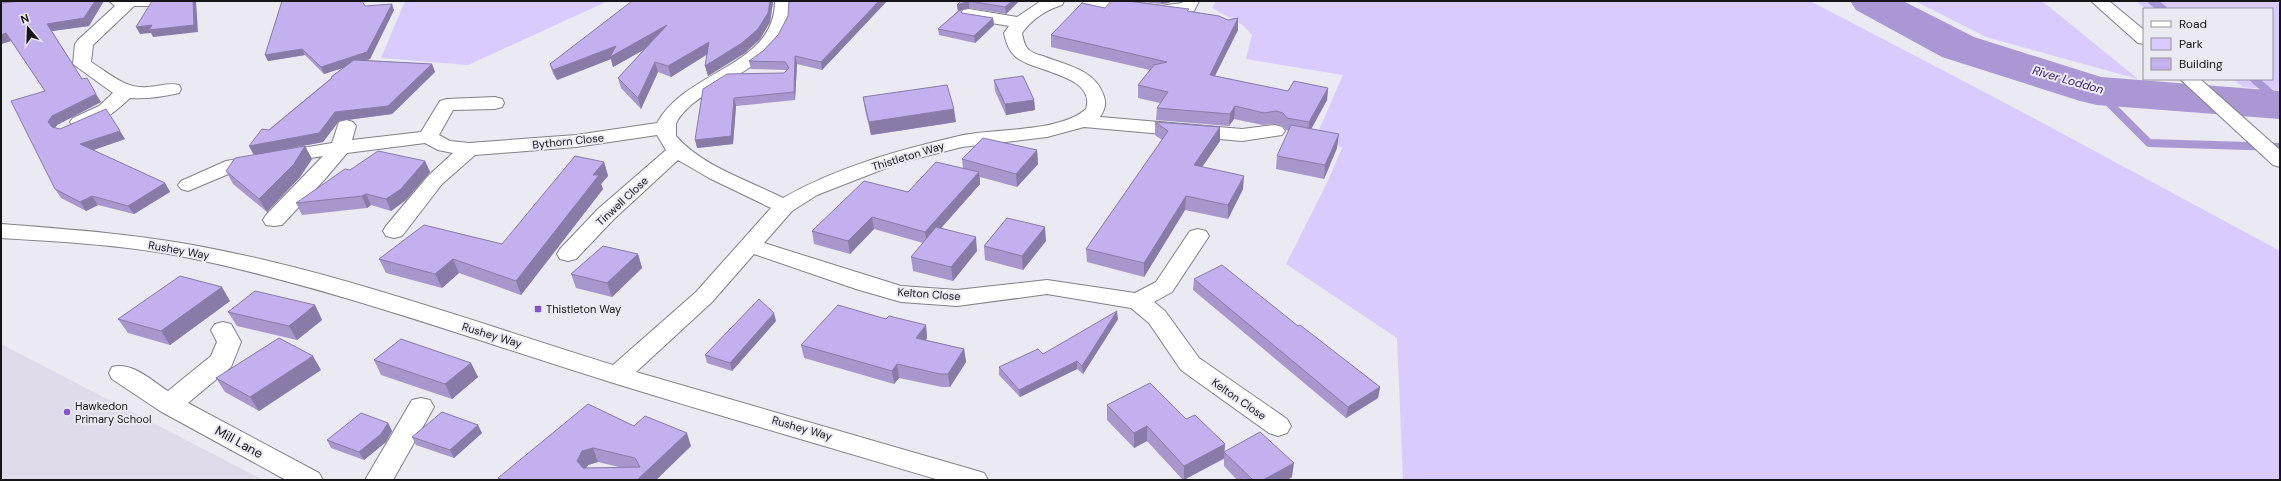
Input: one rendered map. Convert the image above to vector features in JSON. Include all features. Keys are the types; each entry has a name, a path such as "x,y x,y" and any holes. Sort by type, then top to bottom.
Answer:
{"street":[{"path":"172,90 147,93 125,92 82,64 84,44 123,1 180,1"},
{"path":"783,1 784,11 772,39 759,54 688,97 669,117 666,128 667,138 677,150 718,174 784,206"},
{"path":"1056,1 1042,6 1020,23 1013,33 1016,44 1021,52 1035,61 1072,73 1088,86 1095,95 1097,106 1094,112 1082,121"},
{"path":"1090,1 1161,11 1194,7"},
{"path":"2100,1 2143,38"},
{"path":"969,14 1020,23"},
{"path":"723,75 759,75"},
{"path":"2190,80 2274,156"},
{"path":"65,130 106,110 125,92"},
{"path":"188,185 227,158 340,149 428,137 447,105 495,102"},
{"name":"Thistleton Way","path":"617,375 704,297 784,206 810,191 892,159 928,148 961,142 1047,131 1082,121 1242,135 1275,132"},
{"path":"274,220 318,176 340,149 346,126"},
{"name":"Bythorn Close","path":"428,137 445,146 469,149 576,141 666,128"},
{"path":"394,231 435,180 469,149"},
{"name":"Tinwell Close","path":"568,254 606,214 677,150"},
{"name":"Rushey Way","path":"1,231 120,240 188,251 264,268 358,294 617,375 974,480"},
{"path":"1138,301 1164,287 1198,236"},
{"name":"Kelton Close","path":"749,245 851,280 901,294 957,298 1046,287 1138,301 1157,317 1190,364 1278,426"},
{"path":"169,404 222,361 229,342 223,330"},
{"name":"Mill Lane","path":"121,373 169,404 309,480"},
{"path":"379,480 421,407"}],"shaded area":[{"name":"Hawkedon Primary School","path":"1,344 263,480 1,480"}],"green space":[{"path":"405,1 608,1 468,65 381,58"},
{"path":"1216,1 1810,1 2011,106 2280,251 2280,480 1403,480 1397,338 1286,264 1327,183 1342,148 1318,132 1343,75 1246,59 1252,35 1243,25 1212,8"},
{"path":"1915,1 2042,1 2138,79 1986,37"},
{"path":"2136,1 2280,1 2280,90 2243,87 2234,80 2273,80 2273,8 2145,8"}],"building":[{"path":"22,1 95,1 84,18 47,24 82,79 87,78 96,94 52,116 48,122 52,127 60,129 106,109 120,131 80,144 165,183 128,206 92,196 80,202 55,189 11,101 45,91 6,33 1,35 1,3"},
{"path":"152,1 193,1 194,25 149,30 152,25 136,27"},
{"path":"282,1 362,1 365,6 392,4 367,52 321,67 302,49 265,55"},
{"path":"632,1 770,1 768,13 758,29 742,43 705,66 709,42 668,66 655,62 638,98 618,78 667,25 610,57 616,46 553,70 550,64"},
{"path":"789,1 879,1 821,62 795,56 794,92 734,98 731,136 695,140 703,89 727,74 784,73 789,68 785,62 749,61 763,51 778,35 788,16"},
{"path":"961,1 969,1 957,5"},
{"path":"969,1 1012,1 1005,7"},
{"path":"1111,1 1127,1 1189,9 1187,11 1219,16 1228,20 1238,18 1210,75 1288,91 1294,81 1328,88 1309,122 1287,118 1283,113 1276,111 1264,113 1235,106 1230,114 1157,108 1168,92 1138,85 1154,65 1167,62 1051,35 1082,3 1105,8"},
{"path":"960,10 962,13 993,18 974,36 938,29"},
{"path":"354,60 432,64 388,106 335,112 319,133 249,146 262,129 269,130 332,78 331,77"},
{"path":"1023,76 1034,100 1005,104 994,80"},
{"path":"947,85 954,109 869,122 863,97"},
{"path":"1155,122 1220,127 1194,165 1244,176 1228,205 1186,196 1144,263 1086,249 1168,131"},
{"path":"1291,125 1339,134 1325,165 1277,156"},
{"path":"983,138 1037,150 1016,174 962,159"},
{"path":"305,146 294,164 259,199 226,171 235,158"},
{"path":"378,151 425,161 401,189 386,199 366,194 362,196 296,203 345,169 350,170"},
{"path":"575,156 604,162 593,175 599,175 516,281 453,259 435,274 379,259 424,225 502,244"},
{"path":"936,162 979,172 925,232 872,217 848,241 812,231 864,181 908,192"},
{"path":"1007,218 1045,227 1022,256 984,246"},
{"path":"936,227 976,237 951,267 911,257"},
{"path":"603,246 638,254 607,283 571,274"},
{"path":"1222,265 1298,326 1300,325 1380,387 1348,407 1194,279"},
{"path":"180,276 222,287 161,331 118,319"},
{"path":"255,291 315,305 289,326 228,312"},
{"path":"759,299 774,313 730,363 705,355"},
{"path":"838,305 886,319 889,316 926,325 916,338 964,349 948,374 940,374 897,364 892,371 801,345"},
{"path":"1117,311 1082,366 1077,361 1019,390 999,367 1038,349 1043,354"},
{"path":"279,338 313,356 250,397 216,378"},
{"path":"401,339 471,363 445,384 374,360"},
{"path":"1150,383 1186,419 1195,415 1225,444 1184,466 1147,426 1134,433 1107,405"},
{"path":"588,404 634,426 645,416 687,433 637,480 503,480 498,478","holes":["593,448 635,458 640,467 583,468 577,461 582,451"]},
{"path":"442,412 478,425 450,450 412,437"},
{"path":"361,413 388,423 381,434 359,452 327,440"},
{"path":"1260,432 1294,463 1263,480 1253,480 1224,452"}],"waterway":[{"name":"River Loddon","path":"1871,1 1958,47 2097,91 2280,105"},
{"path":"2152,1 2162,8"},
{"path":"2255,80 2280,102"},
{"path":"2097,91 2149,143 2280,147"}],"place":[{"name":"Thistleton Way","path":"538,309"},
{"name":"Hawkedon Primary School","path":"67,412"}]}
